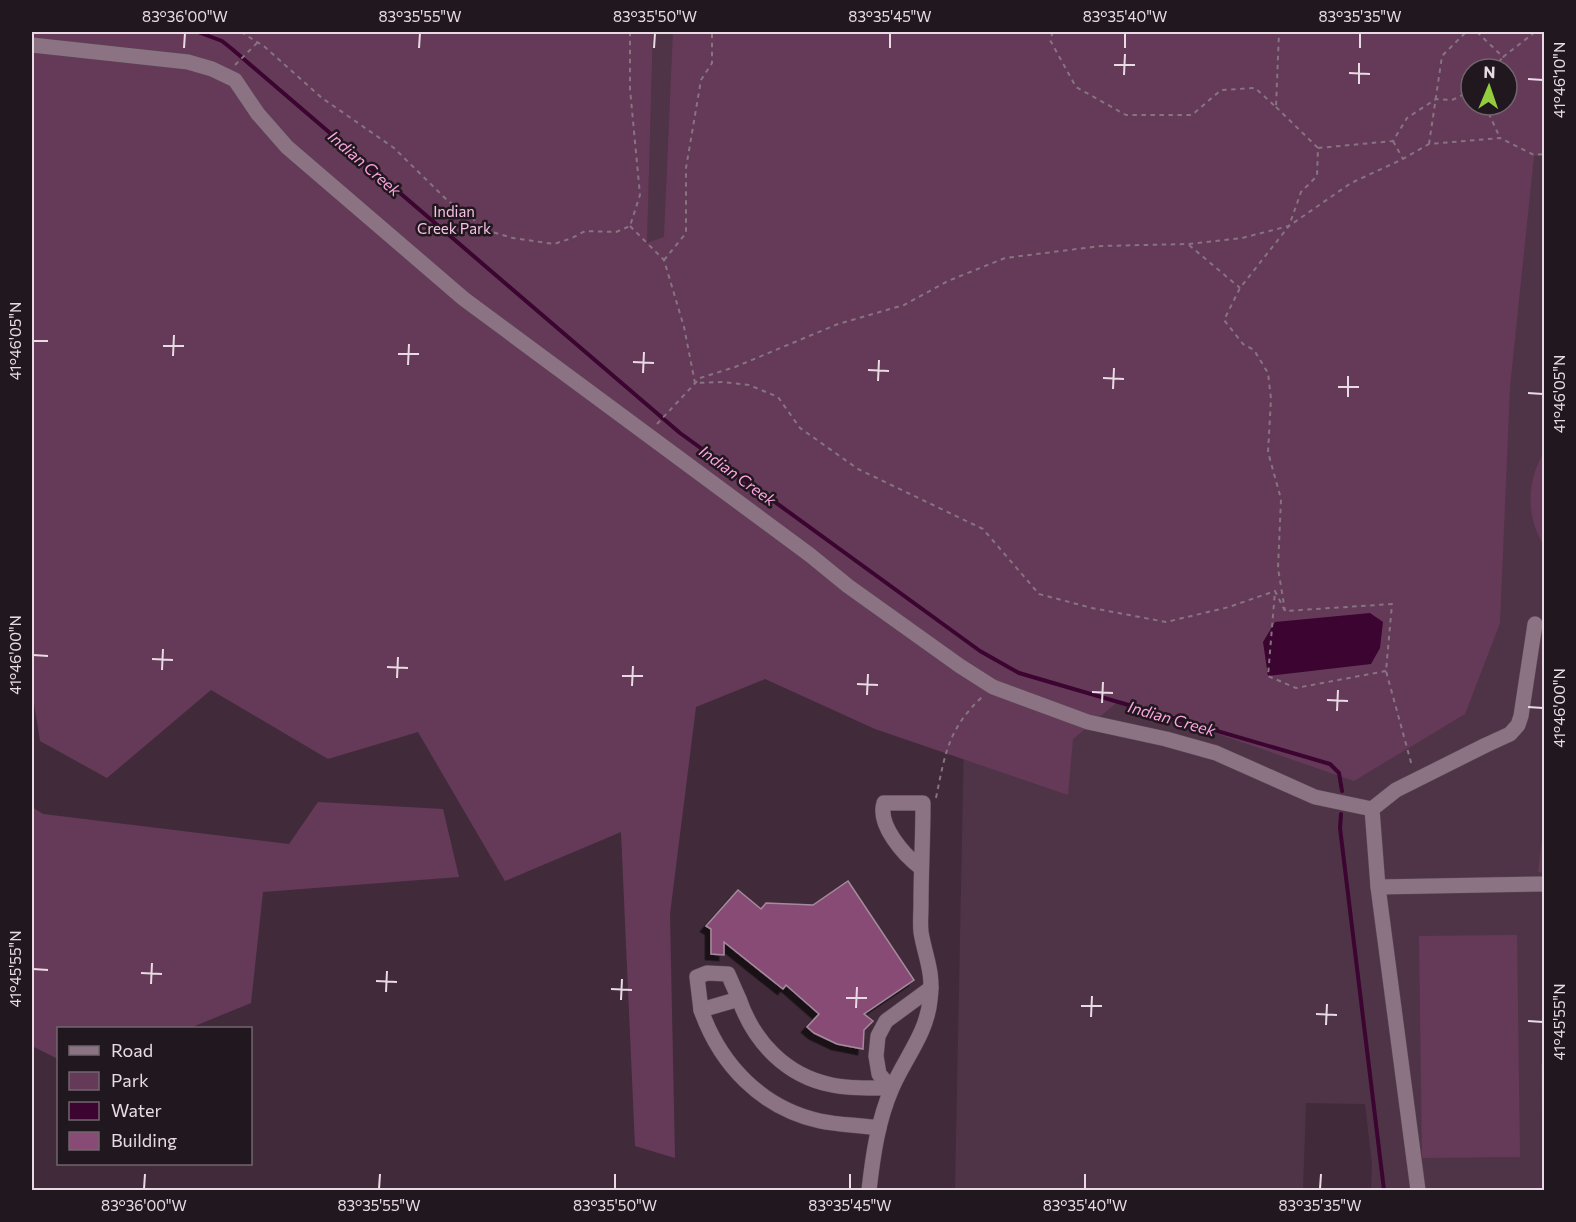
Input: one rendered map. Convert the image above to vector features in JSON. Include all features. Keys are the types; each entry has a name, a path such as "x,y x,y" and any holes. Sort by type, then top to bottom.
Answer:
{"lane":[{"path":"32,45 188,62 212,69 234,80 258,114 287,147 464,299 810,555 848,586 993,687 1088,722 1166,739 1216,753 1315,796 1372,809"},
{"path":"1372,809 1396,790 1510,734 1518,725 1535,624"},
{"path":"869,1191 874,1144 891,1088 926,1022 931,988 928,958 921,932 923,803 884,802 882,816 884,824 909,859 921,868"},
{"path":"1372,809 1378,887 1418,1191"},
{"path":"1378,887 1545,884"},
{"path":"879,1128 819,1120 789,1110 755,1090 737,1074 721,1053 708,1029 701,1010 697,977 707,973 728,974 746,1019 758,1039 772,1055 790,1068 811,1079 831,1085 891,1088"},
{"path":"891,1088 879,1074 876,1056 878,1036 886,1021 931,988"},
{"path":"701,1010 739,999"}],"path":[{"path":"241,32 258,42 322,98 394,148 447,200 489,231 513,238 554,244 585,231 616,232 630,226 640,195 630,89 630,32"},
{"path":"664,260 686,233 686,168 701,80 712,63 712,32"},
{"path":"1053,32 1050,40 1076,87 1126,115 1192,115 1221,90 1255,88 1318,148 1317,176 1301,192 1289,225 1240,288 1224,320 1243,344 1254,350 1268,373 1271,399 1268,452 1281,499 1278,568 1285,611"},
{"path":"1276,107 1279,32"},
{"path":"1429,144 1442,57 1466,32"},
{"path":"1477,32 1503,57 1534,32 1541,32"},
{"path":"236,64 258,42"},
{"path":"1393,141 1407,118 1436,99 1452,100 1459,97"},
{"path":"1490,117 1500,138"},
{"path":"662,418 700,378 735,367 838,324 904,305 948,280 1005,258 1101,246 1188,244 1242,238 1289,225 1351,183 1429,144 1500,138 1534,155 1545,154"},
{"path":"1318,148 1393,141"},
{"path":"1393,141 1403,159"},
{"path":"630,226 664,260 684,327 696,383"},
{"path":"1188,244 1240,288"},
{"path":"696,383 722,382 749,385 778,397 800,428 858,469 983,529 1039,594 1092,608 1166,621 1229,606 1275,591"},
{"path":"1275,591 1285,611"},
{"path":"1275,591 1268,675 1296,688 1386,671"},
{"path":"1285,611 1392,604 1386,671 1416,780"},
{"path":"923,812 935,800 948,743 965,713 993,687"}],"shaded area":[{"path":"653,32 1544,32 1544,1190 1371,1190 1372,1164 1365,1104 1306,1103 1303,1190 955,1190 964,739 637,571"}],"green space":[{"name":"Indian Creek Park","path":"32,32 653,32 647,243 664,237 673,32 1544,32 1544,154 1534,156 1510,387 1500,623 1465,714 1354,781 1120,700 1073,739 1068,795 875,729 765,679 696,707 670,914 675,1158 635,1146 621,832 505,881 418,732 328,759 211,690 107,778 40,741 32,691"},
{"path":"1544,452 1544,546 1534,523 1530,499 1534,476"},
{"path":"318,802 443,809 459,877 263,892 251,1003 192,1027 57,1027 57,1058 32,1046 32,807 43,814 289,844"},
{"path":"1544,823 1544,873 1538,872"},
{"path":"1517,935 1520,1157 1422,1158 1419,936"},
{"path":"1542,982 1544,982 1544,1030 1542,1030"},
{"path":"1541,1064 1544,1064 1544,1186 1543,1184"}],"water":[{"path":"1370,613 1383,622 1380,648 1371,664 1268,676 1263,642 1275,622"}],"building":[{"path":"848,881 914,980 864,1014 873,1021 864,1030 863,1049 837,1044 814,1033 807,1027 819,1014 786,985 783,989 724,942 724,955 711,954 711,929 706,926 738,890 761,909 766,903 813,905"}],"waterway":[{"name":"Indian Creek","path":"198,32 222,41 232,49 680,433 980,651 1019,673 1330,764 1339,773 1342,791"},
{"name":"Indian Creek","path":"1341,814 1340,828 1384,1190"}]}
